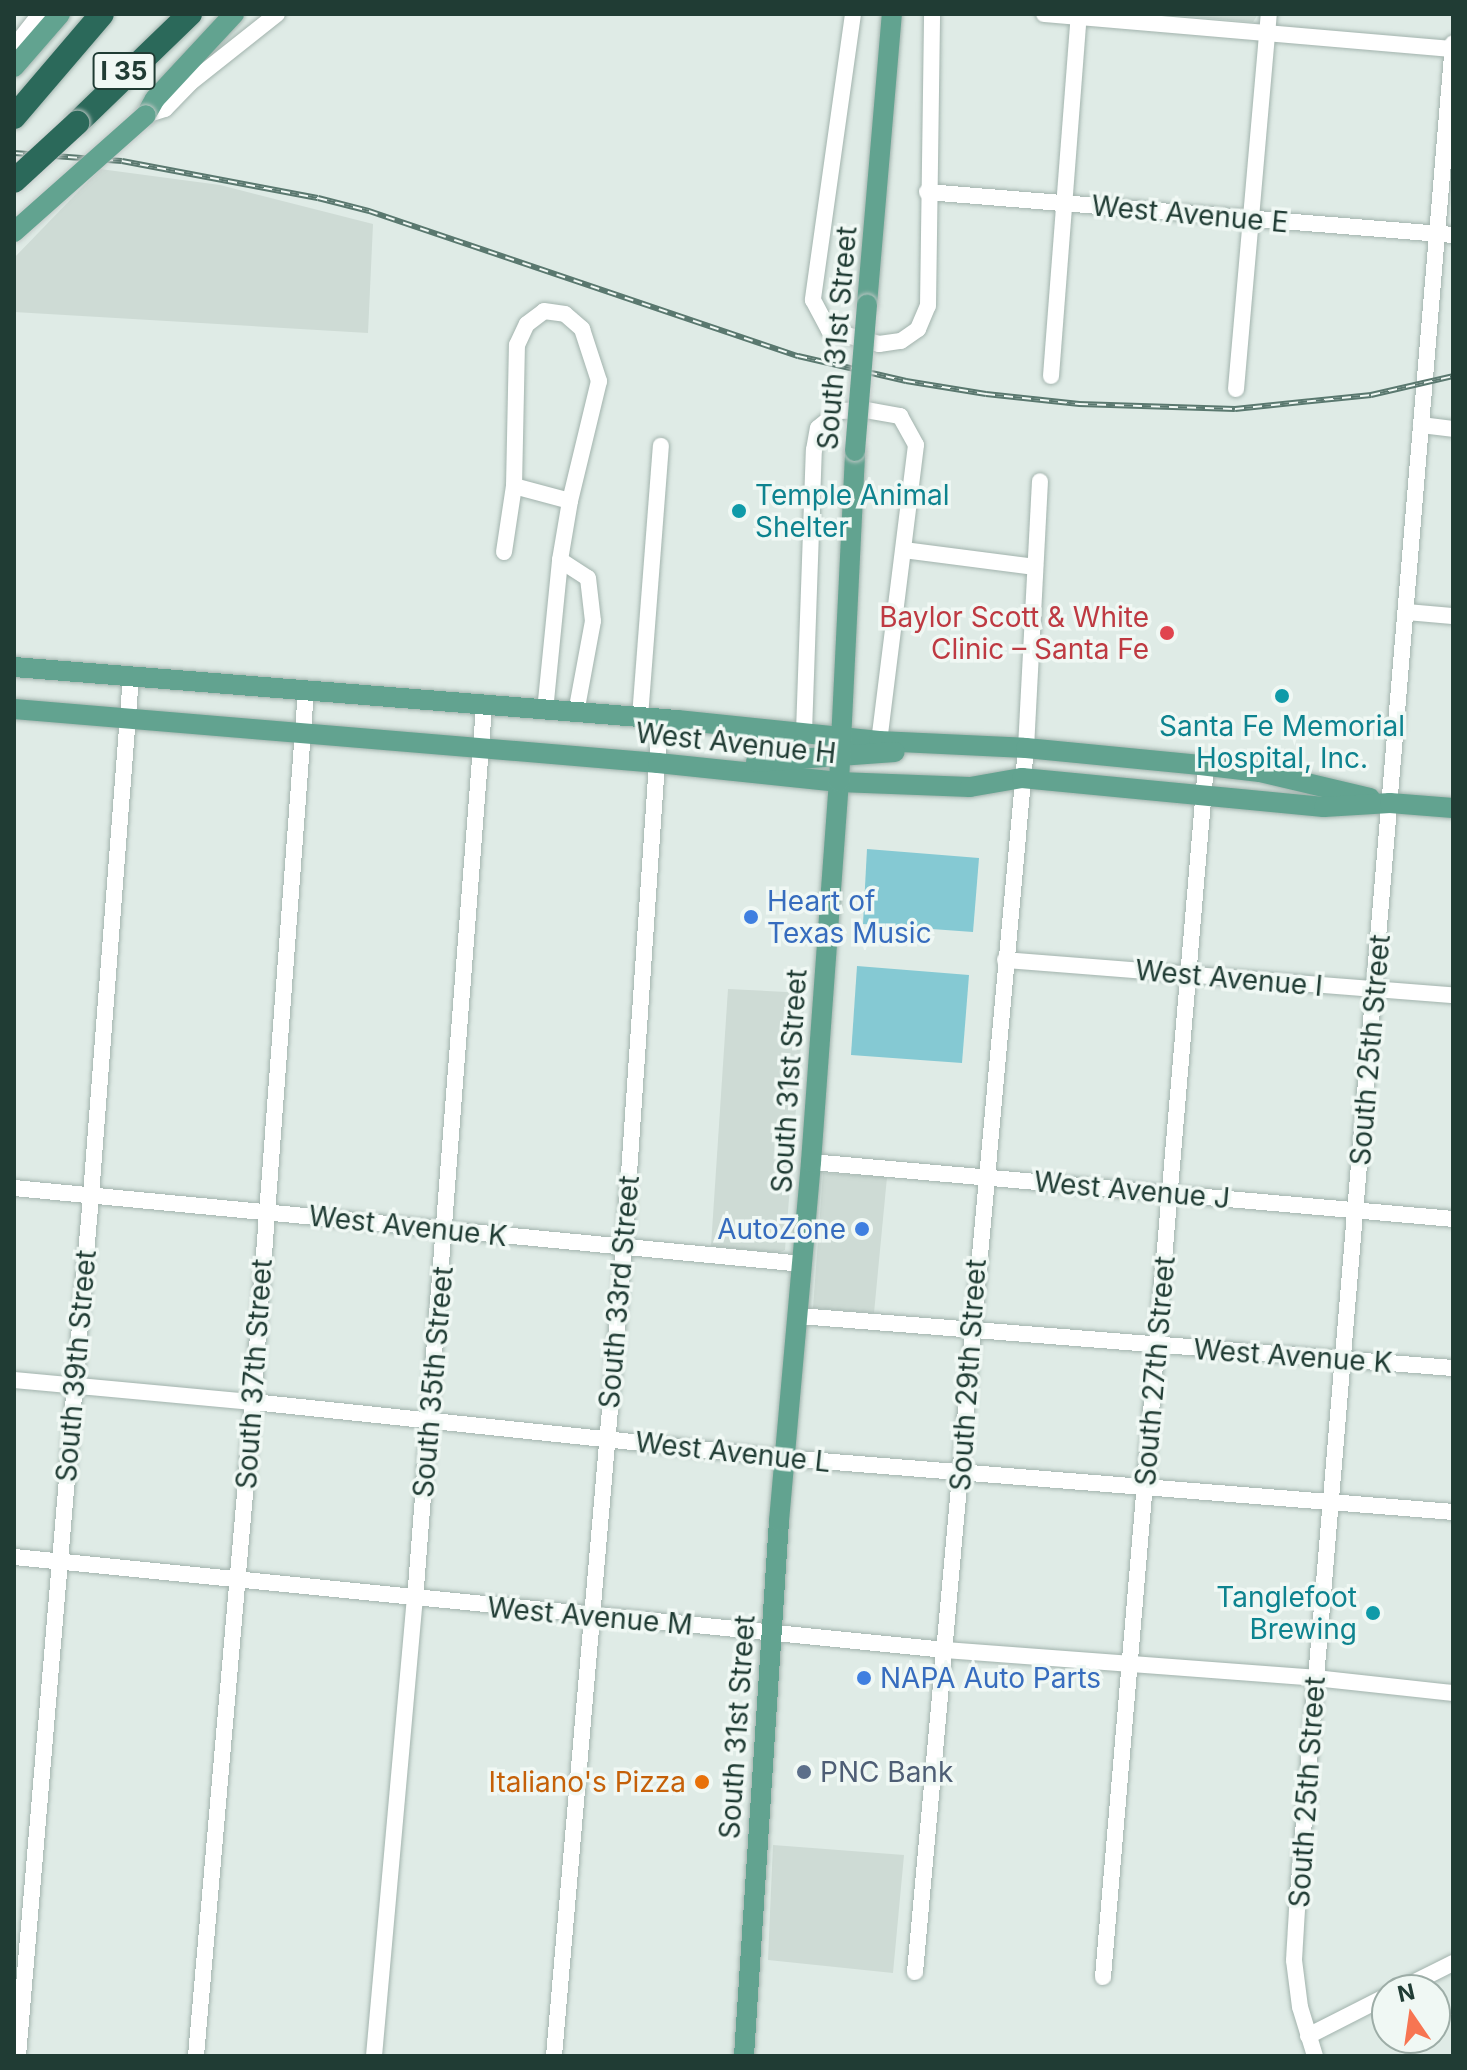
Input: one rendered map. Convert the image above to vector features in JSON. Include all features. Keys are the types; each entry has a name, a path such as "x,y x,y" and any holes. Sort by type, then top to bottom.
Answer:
{"highway":[{"name":"I 35","path":"14,117 102,14"},
{"name":"I 35","path":"14,181 77,123 178,15"}],"main road":[{"path":"14,67 60,14"},
{"path":"14,232 146,115 155,99 234,14"},
{"name":"South 31st Street","path":"744,2056 784,1458 799,1316 839,782 855,451 892,14"},
{"name":"West Avenue H","path":"14,667 804,732 840,746 879,741 1026,748 1206,765 1260,772 1390,803"},
{"name":"West Avenue H","path":"14,709 658,763 839,782 970,787 1022,778 1324,807 1390,803 1453,808"},
{"path":"732,771 746,762 798,762 840,746 923,751 951,745"}],"street":[{"path":"14,47 40,14"},
{"path":"146,115 165,109 190,83 277,14"},
{"path":"853,14 813,300 829,330 879,344 901,341 918,329 928,306 927,192 932,14"},
{"path":"1044,14 1453,49"},
{"path":"1236,389 1269,14"},
{"path":"1051,376 1079,15"},
{"name":"South 25th Street","path":"1315,2056 1308,2036 1294,1960 1421,425 1445,234 1453,43"},
{"name":"West Avenue E","path":"927,192 1251,221 1445,234"},
{"path":"504,552 514,486 517,345 527,324 544,311 565,314 582,329 599,381 570,501 560,560 545,711"},
{"path":"804,732 814,450 818,428 839,411 866,410 900,416 916,445 879,741"},
{"path":"1421,425 1453,429"},
{"name":"South 33rd Street","path":"554,2056 624,1247 658,763 650,718 661,446"},
{"name":"South 29th Street","path":"915,1972 961,1471 970,1330 1026,748 1040,481"},
{"path":"514,486 570,501"},
{"path":"904,550 1035,567"},
{"path":"560,560 588,578 593,621 576,713"},
{"path":"1406,612 1453,616"},
{"name":"South 39th Street","path":"18,2056 91,1195 131,676"},
{"name":"South 37th Street","path":"196,2056 253,1402 306,691"},
{"name":"South 35th Street","path":"374,2056 430,1421 484,707"},
{"name":"South 27th Street","path":"1103,1977 1206,765"},
{"name":"West Avenue I","path":"1005,960 1453,995"},
{"name":"West Avenue J","path":"811,1162 1453,1219"},
{"name":"West Avenue K","path":"14,1188 803,1264"},
{"name":"West Avenue K","path":"799,1316 1453,1368"},
{"name":"West Avenue L","path":"14,1380 784,1458 1453,1512"},
{"name":"West Avenue M","path":"14,1557 415,1600 593,1614 945,1650 1315,1678 1453,1693"},
{"path":"1431,1974 1453,1963"},
{"path":"1308,2036 1371,2004"}],"shaded area":[{"path":"1158,14 1258,14 1253,22"},
{"path":"100,169 220,185 373,224 368,333 14,312 14,258"},
{"path":"728,989 805,993 785,1250 778,1253 711,1246"},
{"path":"823,1173 887,1177 874,1313 813,1308"},
{"path":"773,1845 904,1855 893,1973 768,1960"}],"water":[{"path":"867,849 979,858 973,932 863,924"},
{"path":"857,966 969,975 962,1063 851,1055"}],"railway":[{"path":"14,153 122,161 318,198 369,211 798,356 906,381 986,394 1079,404 1235,409 1371,395 1453,376"}],"place":[{"name":"Temple Animal Shelter","path":"739,511"},
{"name":"Baylor Scott & White Clinic – Santa Fe","path":"1167,633"},
{"name":"Santa Fe Memorial Hospital, Inc.","path":"1282,696"},
{"name":"Heart of Texas Music","path":"751,917"},
{"name":"AutoZone","path":"862,1229"},
{"name":"Tanglefoot Brewing","path":"1373,1613"},
{"name":"NAPA Auto Parts","path":"864,1678"},
{"name":"PNC Bank","path":"804,1772"},
{"name":"Italiano's Pizza","path":"702,1782"}]}
